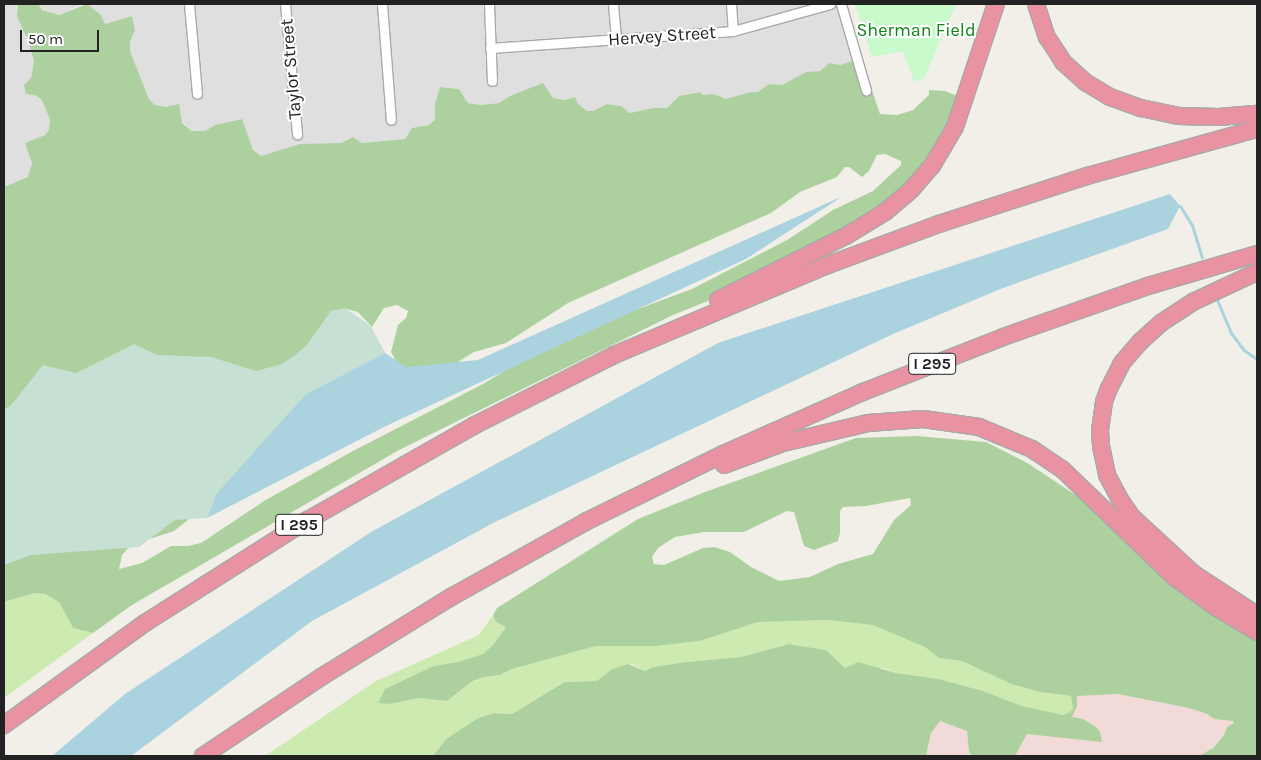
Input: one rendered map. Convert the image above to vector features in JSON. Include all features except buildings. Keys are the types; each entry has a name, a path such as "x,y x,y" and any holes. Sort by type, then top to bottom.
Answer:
{"highway":[{"path":"614,356 683,315 751,284 846,236 884,212 911,190 932,166 955,127 996,4"},
{"path":"1036,4 1047,37 1063,62 1084,82 1103,93 1141,108 1178,116 1219,117 1257,114"},
{"name":"I 295","path":"4,725 145,623 306,521 475,425 614,356 828,265 939,224 1095,173 1257,129"},
{"name":"I 295","path":"203,756 386,636 517,559 620,505 757,438 931,364 1103,302 1257,254"},
{"path":"1257,272 1193,302 1161,323 1140,342 1122,363 1109,388 1104,402 1100,431 1107,475 1118,498 1132,517 1194,574 1257,615"},
{"path":"620,505 760,451 826,431 904,419 941,420 962,423 1017,442 1062,469 1174,577 1216,608 1257,632"}],"street":[{"path":"189,4 197,94"},
{"name":"Taylor Street","path":"285,4 297,134"},
{"path":"382,4 391,120"},
{"path":"489,4 492,81"},
{"path":"614,4 616,40"},
{"path":"731,4 733,31"},
{"name":"Hervey Street","path":"490,48 733,31 830,4"},
{"path":"841,4 866,90"}],"shaded area":[{"path":"4,4 18,4 17,16 34,61 31,78 35,95 42,100 50,120 49,130 45,135 25,143 32,163 28,178 6,187 4,187"},
{"path":"38,4 83,4 59,15 42,10"},
{"path":"87,4 846,4 861,58 840,65 829,63 820,71 806,72 782,85 769,84 758,92 750,92 726,99 714,94 703,95 700,92 679,96 667,108 653,108 630,113 621,106 607,104 593,111 587,111 578,104 574,97 564,100 510,96 499,103 481,105 468,103 459,89 440,87 435,104 435,118 429,125 412,128 405,139 362,143 353,137 342,143 300,145 261,156 253,150 242,119 215,125 205,131 192,131 166,107 155,105 149,99 130,51 130,42 135,30 132,16 105,24"},
{"path":"1118,694 1190,708 1207,714 1214,719 1233,721 1234,723 1227,727 1224,735 1213,748 1199,756 1015,756 1027,734 1071,717 1077,696"},
{"path":"939,721 967,731 969,752 972,756 926,756 931,733"}],"green space":[{"path":"18,4 38,4 42,10 59,15 87,4 101,15 105,24 132,16 135,30 130,42 130,51 149,99 155,105 166,107 179,104 182,123 192,131 205,131 215,125 242,119 253,150 261,156 300,144 341,143 353,137 362,143 405,139 412,128 429,125 435,119 435,104 440,87 459,89 468,103 481,105 499,103 510,96 543,83 553,98 564,100 575,97 578,104 587,111 593,111 607,104 621,106 630,113 653,108 667,108 679,96 700,92 703,95 714,94 726,99 750,92 758,92 769,84 782,85 806,72 820,71 829,63 840,65 861,58 880,114 897,115 913,110 929,95 929,90 945,91 965,99 904,196 743,287 673,315 399,450 132,605 93,633 73,628 59,602 45,594 35,593 4,602 4,187 28,177 32,163 25,143 45,135 49,130 50,120 42,100 35,95 26,94 24,85 31,78 34,61 17,16","holes":["885,154 901,161 901,165 873,191 833,210 787,240 692,289 557,339 483,384 351,452 264,501 201,543 188,546 171,546 142,563 119,569 122,555 131,545 174,531 218,496 284,421 314,375 330,312 347,309 358,312 372,327 384,308 397,305 408,311 406,318 398,325 391,352 397,363 426,382 474,352 506,343 568,303 771,213 800,192 837,177 845,167 849,167 862,177 869,171 877,155"]},
{"name":"Sherman Field","path":"855,4 956,4 924,78 914,82 903,51 872,57"},
{"path":"345,308 371,326 385,353 306,394 216,495 207,518 175,520 139,547 31,555 4,565 4,410 11,405 43,365 76,373 134,344 157,355 211,357 256,371 282,364 295,355 306,346 331,311"},
{"path":"917,436 986,442 1029,464 1083,500 1257,630 1257,756 1199,756 1213,748 1224,735 1227,727 1234,723 1233,721 1214,719 1207,714 1189,708 1118,694 1077,696 1077,706 1072,717 1083,719 1096,727 1100,732 1102,742 1027,734 1015,756 972,756 969,752 967,731 940,721 931,733 926,756 433,756 446,739 478,718 494,713 512,714 564,682 597,681 612,669 628,664 645,671 653,667 686,662 741,657 789,644 826,650 845,668 858,662 896,673 939,679 983,691 1022,706 1063,715 1073,710 1071,696 1040,692 1011,684 962,661 939,658 925,647 873,625 829,620 758,622 700,641 657,646 596,646 512,669 500,675 484,677 473,681 447,701 419,698 390,704 378,703 385,689 434,666 458,662 483,654 493,645 506,627 496,622 493,615 497,608 638,519 705,492 856,438","holes":["910,498 911,505 894,520 873,554 838,564 810,577 779,581 751,567 730,552 714,547 703,548 664,565 654,564 652,557 658,548 675,537 704,532 744,532 787,511 794,512 804,546 814,550 838,541 840,511 843,507 866,506"]},
{"path":"35,593 45,594 59,602 73,628 93,633 4,698 4,602"},
{"path":"493,615 496,622 506,627 493,645 483,654 458,662 434,666 390,704 419,698 447,701 474,681 484,677 500,675 512,669 596,646 657,646 700,641 758,622 829,620 873,624 926,647 939,658 962,661 1011,684 1040,692 1071,696 1073,710 1063,715 1048,712 1022,706 983,691 939,679 896,673 883,668 845,668 826,650 789,644 741,657 686,662 653,667 644,671 632,664 612,669 598,681 563,682 512,714 494,713 478,718 446,739 433,756 265,756 376,681 479,635"}],"water":[{"path":"1170,194 1180,206 1168,229 1003,288 893,334 495,522 312,621 131,756 52,756 125,694 371,532 718,343"},
{"path":"843,196 746,259 388,425 207,518 216,495 306,394 385,353 406,367 478,360"}],"waterway":[{"path":"1180,206 1192,225 1202,258"},
{"path":"1217,300 1231,333 1244,350 1257,359"}]}
